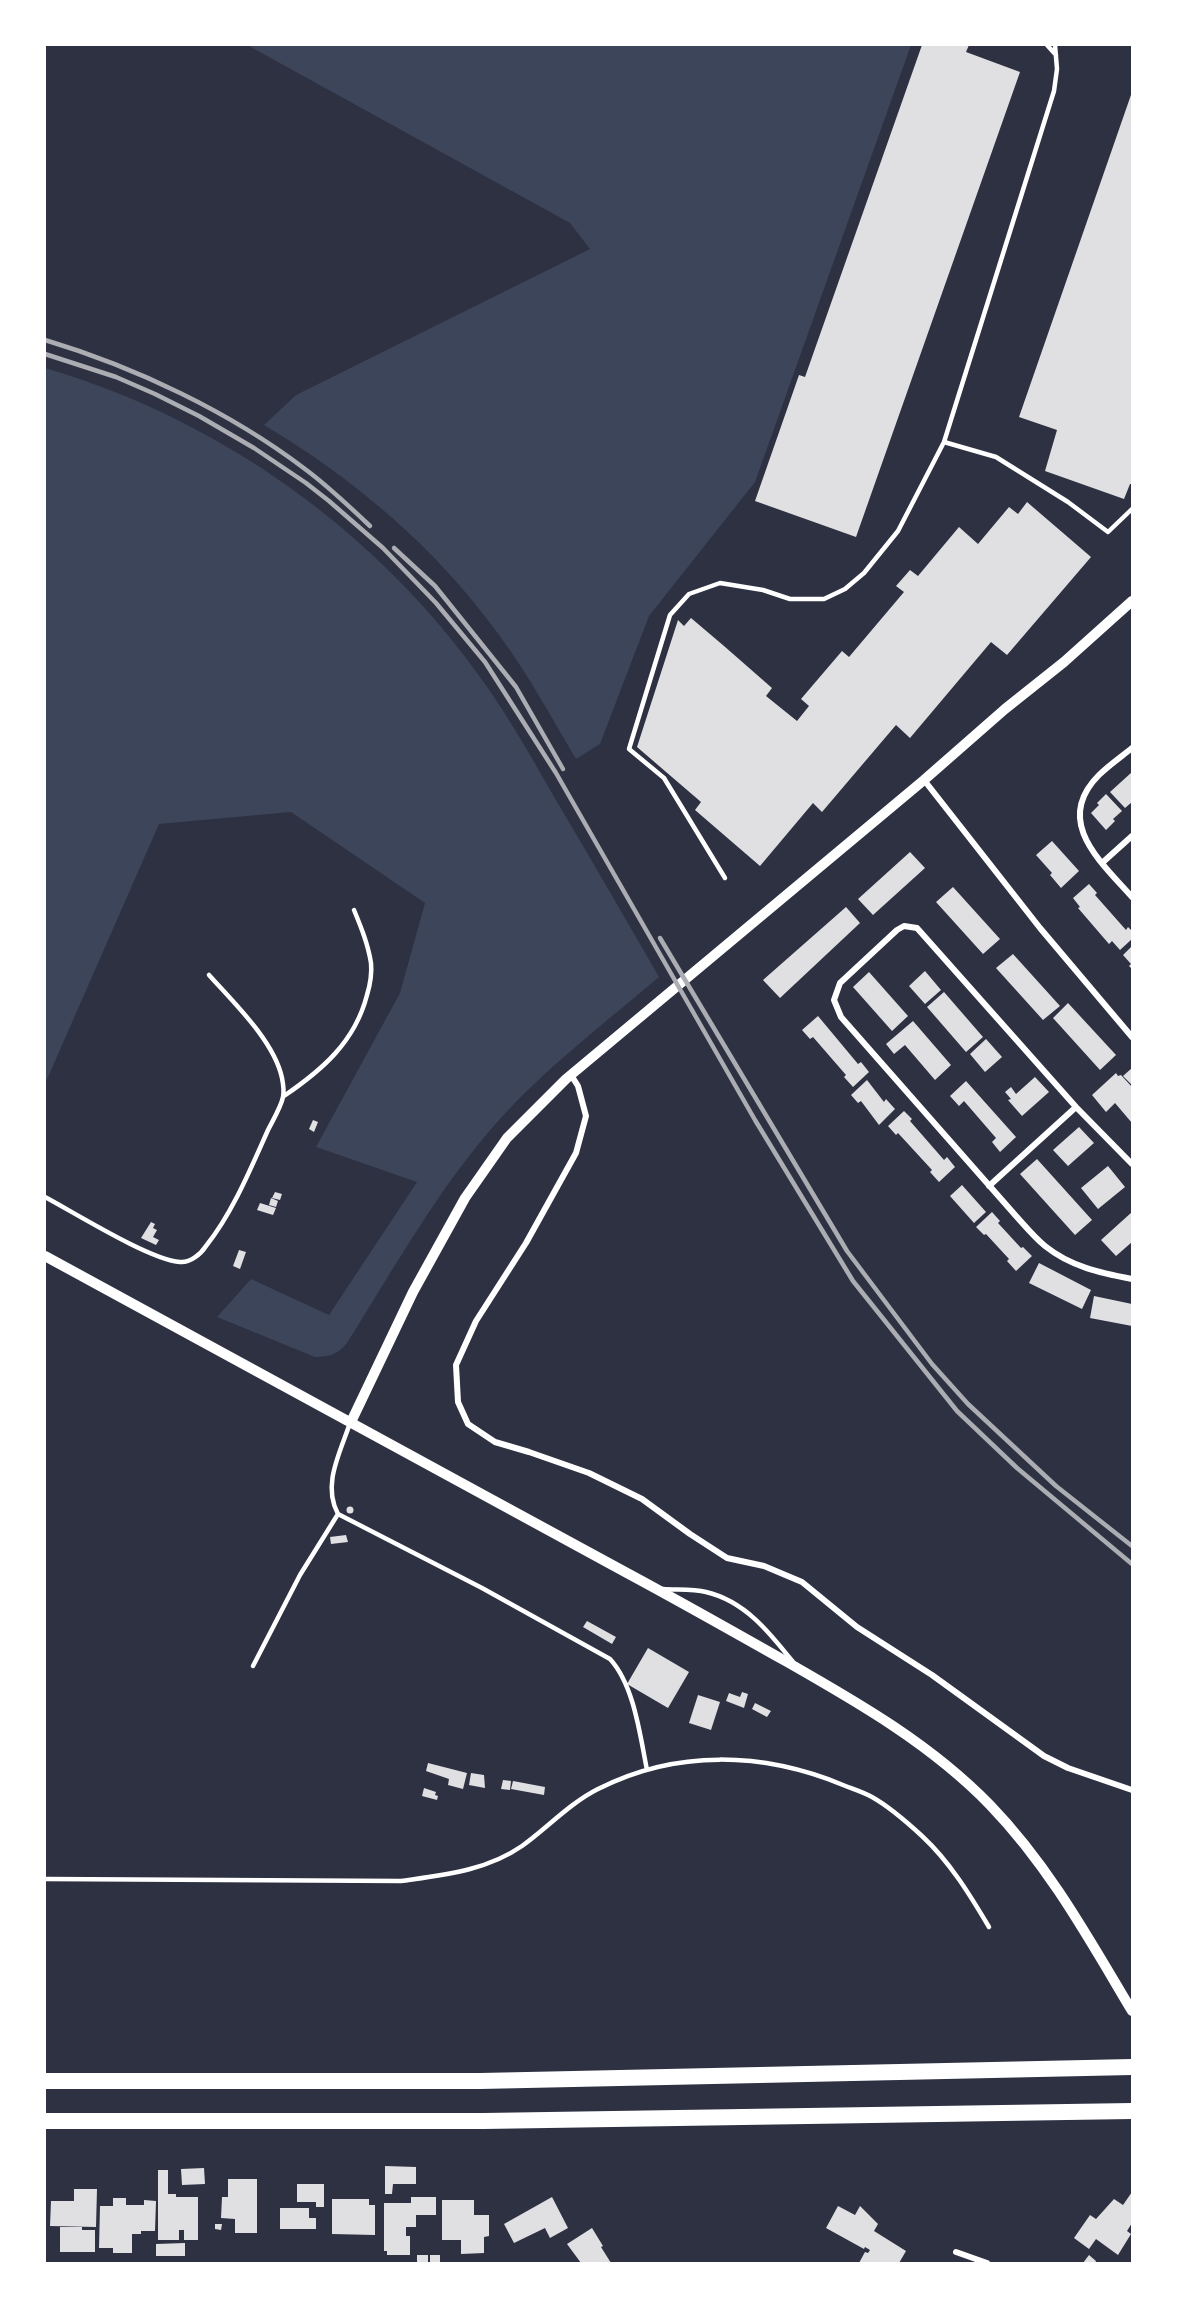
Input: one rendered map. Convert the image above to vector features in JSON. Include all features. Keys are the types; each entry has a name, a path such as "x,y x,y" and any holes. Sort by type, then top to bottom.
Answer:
{"highway":[{"path":"45,2081 480,2081 1132,2067"},
{"path":"45,2121 483,2121 1132,2111"}],"street":[{"path":"351,1422 413,1292 465,1198 507,1138 571,1074 1064,662 1132,601"},
{"path":"1132,748 1099,775 1086,793 1079,820 1082,832 1102,863 1132,897"},
{"path":"924,780 1040,928 1132,1037"},
{"path":"1102,863 1132,836"},
{"path":"1132,1164 1076,1107 917,928 904,926 897,930 840,983 834,1000 841,1017 989,1186 1045,1246 1070,1263 1100,1273 1132,1279"},
{"path":"571,1074 578,1086 586,1116 576,1153 526,1243 476,1321 456,1365 458,1402 468,1425 495,1442 589,1473 642,1499 727,1558 764,1566 802,1582 857,1628 932,1675 1044,1756 1068,1768 1132,1790"},
{"path":"989,1186 1076,1107"},
{"path":"45,1256 658,1589 852,1699 910,1737 954,1771 990,1805 1026,1846 1060,1891 1132,2011"},
{"path":"956,2252 987,2263"}],"lane":[{"path":"1047,45 1056,55"},
{"path":"725,878 664,778 629,748 670,615 689,594 720,583 763,590 790,599 824,598 845,589 864,573 898,531 944,442 1054,91 1056,55 1054,45"},
{"path":"944,442 996,457 1068,502 1107,532 1132,508"},
{"path":"284,1096 309,1079 339,1051 353,1031 364,1006 371,965 364,933 354,910"},
{"path":"45,1197 153,1254 182,1263 206,1248 220,1227 252,1167 284,1096 282,1077 272,1054 249,1020 209,975"},
{"path":"351,1422 338,1457 330,1491 338,1514 482,1588 610,1659 621,1670 636,1715 647,1770"},
{"path":"253,1666 300,1575 338,1514"},
{"path":"658,1589 706,1592 736,1605 763,1625 798,1668"},
{"path":"45,1879 401,1881 455,1874 492,1863 521,1847 596,1790 634,1773 675,1763 735,1759 780,1764 873,1797 923,1837 961,1881 989,1927"}],"shaded area":[{"path":"247,45 911,45 755,482 649,616 600,744 576,759 510,650 449,573 392,518 362,493 298,446 264,425 296,395 590,249 570,223"},
{"path":"45,368 110,390 172,417 233,450 290,488 344,530 395,576 441,627 493,695 659,977 556,1064 499,1120 437,1200 347,1343 337,1352 329,1355 315,1357 217,1317 251,1279 329,1315 417,1182 316,1147 400,993 425,903 291,812 159,824 45,1084"}],"building":[{"path":"922,45 969,45 966,52 1020,72 856,537 755,501 799,375 805,377"},
{"path":"1132,92 1132,484 1124,499 1045,471 1057,430 1019,417"},
{"path":"1027,502 1091,557 1007,655 991,642 910,738 896,725 822,812 813,803 760,866 695,810 701,802 637,747 678,620 684,626 691,618 724,646 772,688 766,696 797,721 809,706 801,699 842,651 849,657 904,592 896,586 910,570 918,576 959,527 978,544 1009,507 1018,514"},
{"path":"1132,772 1132,802 1125,808 1110,792"},
{"path":"1106,794 1122,811 1106,830 1091,813"},
{"path":"1052,841 1079,871 1061,888 1050,875 1052,873 1036,855"},
{"path":"910,852 925,868 873,915 858,899"},
{"path":"1089,884 1097,893 1095,895 1126,930 1128,927 1132,931 1132,939 1120,950 1112,941 1109,944 1078,908 1080,907 1073,898"},
{"path":"953,887 1000,939 983,954 936,902"},
{"path":"846,907 860,923 780,998 763,980"},
{"path":"1132,946 1132,969 1129,966 1131,964 1123,955"},
{"path":"1013,954 1060,1006 1043,1020 996,968"},
{"path":"925,971 941,990 925,1004 909,986"},
{"path":"869,972 908,1016 892,1031 853,987"},
{"path":"944,992 983,1037 966,1052 927,1007"},
{"path":"1068,1003 1116,1055 1100,1070 1053,1018"},
{"path":"818,1016 858,1064 861,1062 869,1072 853,1087 844,1077 846,1075 813,1037 810,1039 802,1030"},
{"path":"913,1021 951,1065 935,1080 905,1045 894,1054 886,1044"},
{"path":"986,1039 1002,1057 985,1072 970,1054"},
{"path":"1132,1068 1132,1085 1123,1076"},
{"path":"1116,1073 1132,1087 1132,1123 1115,1103 1106,1112 1092,1095"},
{"path":"1035,1077 1049,1092 1022,1116 1008,1100 1011,1099 1005,1092 1011,1087 1016,1094"},
{"path":"867,1080 884,1102 886,1099 895,1109 879,1125 861,1101 858,1103 851,1095"},
{"path":"966,1081 1016,1137 1000,1152 992,1142 996,1138 964,1101 959,1106 950,1096"},
{"path":"904,1111 944,1160 947,1157 955,1167 939,1182 930,1172 932,1170 898,1133 896,1135 888,1126"},
{"path":"313,1120 318,1122 314,1132 309,1129"},
{"path":"1079,1127 1094,1143 1068,1166 1053,1150"},
{"path":"1037,1159 1092,1220 1075,1235 1020,1174"},
{"path":"1108,1166 1125,1187 1098,1209 1081,1188"},
{"path":"962,1185 986,1212 974,1223 950,1196"},
{"path":"275,1192 282,1194 280,1200 272,1198"},
{"path":"271,1198 278,1201 276,1207 269,1205"},
{"path":"260,1203 276,1208 273,1215 257,1210"},
{"path":"992,1212 1000,1221 998,1223 1021,1248 1023,1247 1032,1256 1016,1271 1007,1261 1009,1259 986,1234 984,1235 976,1227"},
{"path":"1132,1212 1132,1242 1116,1256 1101,1240"},
{"path":"151,1222 155,1224 153,1228 157,1230 153,1237 159,1240 156,1245 141,1238"},
{"path":"239,1250 246,1252 240,1269 233,1266"},
{"path":"1039,1263 1091,1290 1082,1309 1029,1283"},
{"path":"1094,1296 1132,1304 1132,1326 1090,1318"},
{"path":"350,1506 354,1510 350,1514 346,1510"},
{"path":"346,1535 348,1542 331,1544 330,1537"},
{"path":"587,1621 616,1637 612,1644 583,1627"},
{"path":"648,1648 689,1672 668,1708 627,1684"},
{"path":"742,1692 748,1694 744,1708 726,1701 729,1693 740,1697"},
{"path":"698,1695 720,1702 711,1730 689,1723"},
{"path":"755,1703 771,1711 767,1717 752,1709"},
{"path":"428,1763 467,1773 463,1789 448,1785 449,1779 426,1771"},
{"path":"471,1773 484,1775 485,1788 469,1785"},
{"path":"503,1780 511,1781 510,1790 501,1789"},
{"path":"513,1781 545,1787 544,1795 511,1789"},
{"path":"424,1788 436,1792 437,1800 422,1796"},
{"path":"385,2166 416,2167 416,2184 393,2184 392,2194 385,2194"},
{"path":"204,2168 205,2184 182,2185 181,2169"},
{"path":"158,2170 168,2170 168,2194 176,2194 176,2197 198,2197 198,2240 184,2240 184,2230 179,2230 179,2240 158,2240"},
{"path":"228,2179 257,2179 257,2233 235,2233 235,2219 221,2218 222,2197 228,2197"},
{"path":"297,2184 324,2184 324,2207 316,2207 316,2202 297,2202"},
{"path":"74,2189 97,2189 96,2227 50,2226 51,2201 74,2201"},
{"path":"1132,2192 1132,2223 1127,2231 1131,2234 1118,2255 1096,2239 1089,2249 1074,2238 1090,2215 1096,2219 1114,2199 1123,2205"},
{"path":"411,2197 436,2197 436,2215 416,2215 416,2227 406,2227 406,2236 410,2236 410,2255 387,2255 387,2251 384,2251 384,2203 411,2203"},
{"path":"552,2197 568,2228 550,2238 545,2228 514,2243 504,2224"},
{"path":"113,2198 126,2198 126,2205 144,2205 144,2200 156,2201 155,2231 141,2231 141,2234 132,2234 132,2253 113,2253 113,2248 99,2248 100,2206 113,2206"},
{"path":"332,2199 369,2199 369,2205 375,2205 375,2235 332,2234"},
{"path":"442,2200 474,2200 474,2215 489,2215 489,2236 484,2237 484,2253 461,2254 461,2240 442,2240"},
{"path":"838,2206 855,2215 860,2206 878,2224 874,2231 906,2251 899,2263 859,2263 865,2252 868,2253 870,2250 826,2228"},
{"path":"280,2208 309,2208 309,2218 316,2218 316,2229 280,2229"},
{"path":"215,2224 222,2224 221,2230 215,2229"},
{"path":"60,2227 82,2227 82,2230 95,2230 95,2252 60,2252"},
{"path":"592,2228 611,2263 581,2263 567,2244"},
{"path":"185,2243 185,2256 156,2256 156,2244"},
{"path":"417,2255 428,2255 428,2263 417,2263"},
{"path":"430,2255 440,2255 440,2263 430,2263"},
{"path":"1089,2255 1096,2261 1095,2263 1083,2263"}],"railway":[{"path":"45,340 147,378 214,410 276,448 305,469 370,526"},
{"path":"45,354 116,377 155,394 254,448 329,501 383,548 436,603 485,662 556,773 755,1120 853,1281 957,1411 1017,1468 1132,1564"},
{"path":"394,548 435,586 516,687 563,769"},
{"path":"660,938 847,1251 932,1364 968,1404 1056,1486 1132,1546"}]}
